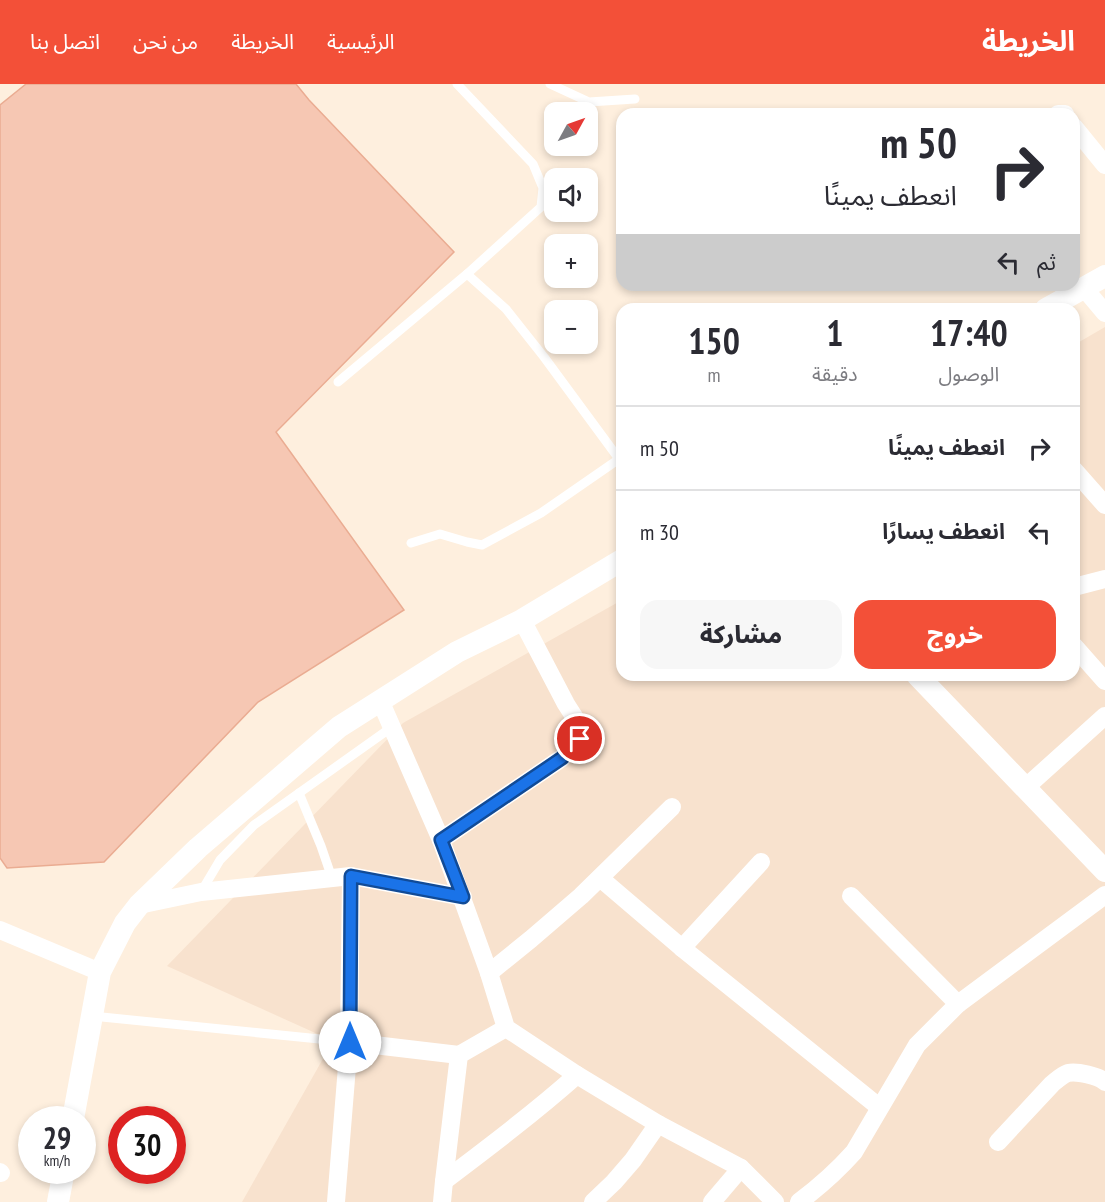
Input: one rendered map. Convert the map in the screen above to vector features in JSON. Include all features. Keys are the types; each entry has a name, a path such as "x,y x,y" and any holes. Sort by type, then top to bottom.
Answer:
{"street":[{"path":"1080,134 1105,165"},
{"path":"1080,290 1105,276"},
{"path":"1084,288 1105,313"},
{"path":"1057,303 1079,291"},
{"path":"1080,477 1105,505"},
{"path":"76,1106 100,972 125,923 139,905 198,848 339,727 457,652 522,620 616,564"},
{"path":"1080,585 1105,579"},
{"path":"441,840 562,758 580,739 582,729 566,704 522,620"},
{"path":"1080,653 1105,681"},
{"path":"923,681 1105,871"},
{"path":"380,700 441,840 463,897 506,1028 577,1076 658,1124 741,1168 775,1202"},
{"path":"1025,788 1105,716"},
{"path":"489,973 600,878 672,807"},
{"path":"682,948 761,862"},
{"path":"139,905 201,892 351,876 463,897"},
{"path":"336,1202 350,1042 351,876"},
{"path":"600,878 682,948 879,1107"},
{"path":"799,1202 822,1184 854,1152 917,1045 958,1004 1105,895"},
{"path":"850,896 958,1004"},
{"path":"0,930 100,972"},
{"path":"350,1042 459,1055 506,1028"},
{"path":"442,1202 459,1055"},
{"path":"998,1142 1062,1076 1071,1072 1100,1077 1105,1082"},
{"path":"444,1180 496,1143 577,1076"},
{"path":"593,1202 633,1161 658,1124"},
{"path":"712,1202 741,1168"},
{"path":"58,1202 61,1184"}],"lane":[{"path":"338,382 467,274 541,207 543,188 533,164 457,84"},
{"path":"550,84 589,102 635,99"},
{"path":"467,274 506,309 616,454"},
{"path":"411,543 440,534 482,545 541,513 616,464"},
{"path":"201,892 220,860 254,825 392,728"},
{"path":"299,793 332,878"},
{"path":"92,1016 350,1042"}],"shaded area":[{"path":"1105,327 1105,1202 242,1202 333,1041 167,966 403,723 616,603 616,681 1080,681 1080,342"}],"building":[{"path":"26,84 296,84 454,252 276,432 404,610 258,702 104,862 7,868 0,858 0,105"}],"route":[{"path":"350,1042 351,876 463,897 441,840 562,758 580,739"}]}
